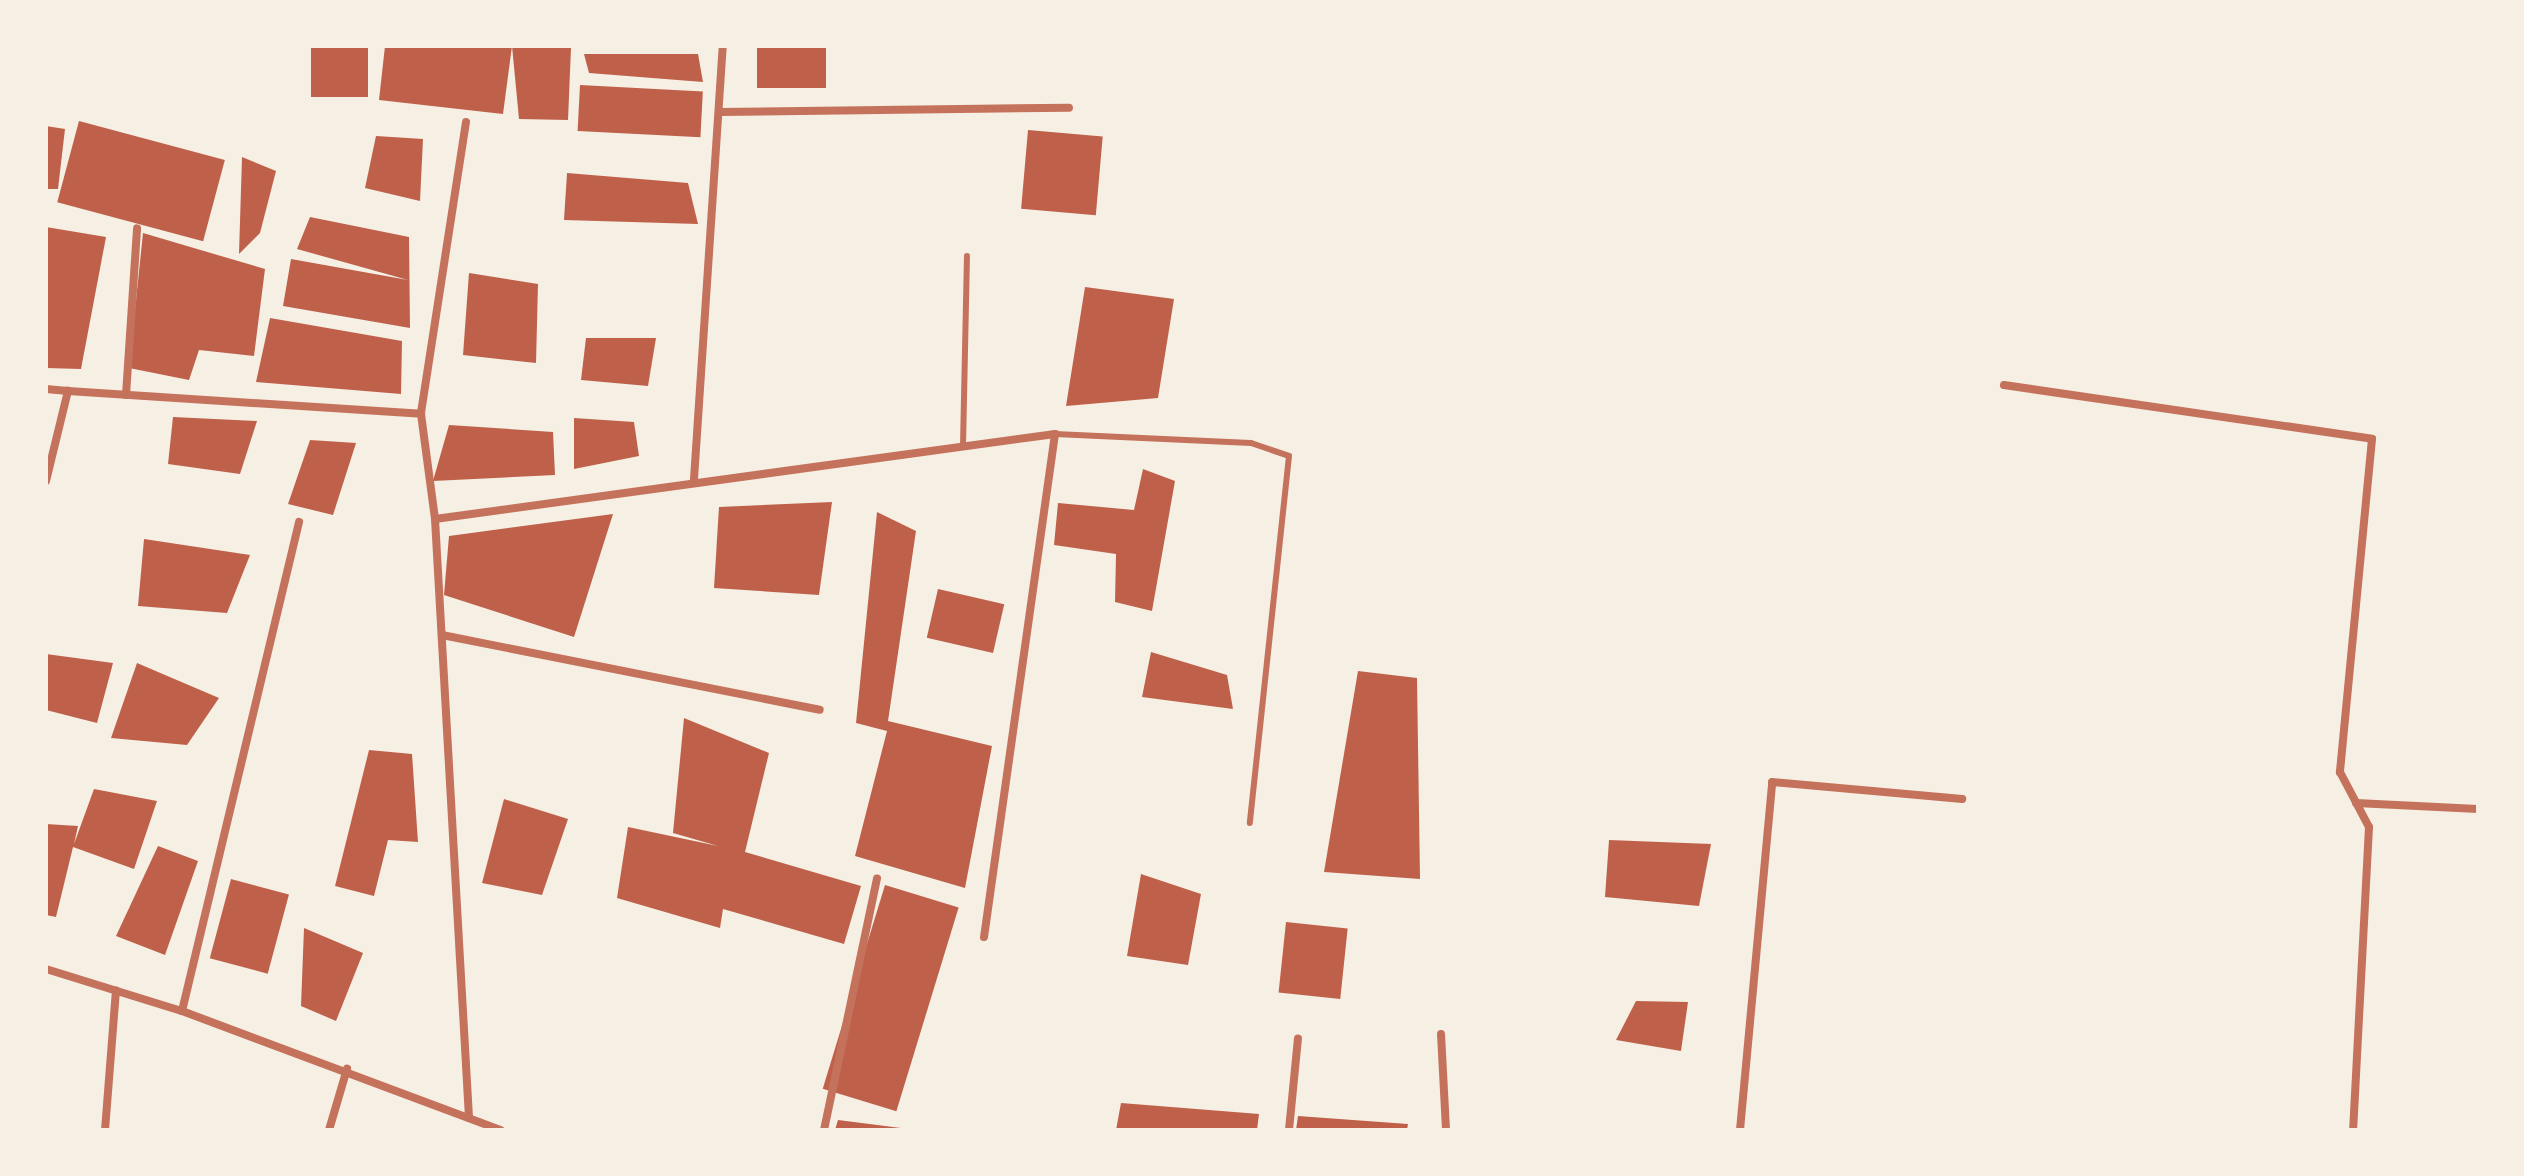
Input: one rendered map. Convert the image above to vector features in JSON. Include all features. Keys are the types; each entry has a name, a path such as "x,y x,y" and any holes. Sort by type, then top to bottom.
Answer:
{"street":[{"path":"694,479 723,46"},
{"path":"719,112 1069,108"},
{"path":"466,122 421,414 435,519 469,1118"},
{"path":"126,395 137,228"},
{"path":"2004,385 2372,439 2340,772 2369,827 2353,1130"},
{"path":"46,389 421,414"},
{"path":"46,481 68,391"},
{"path":"435,519 694,479 1055,434 984,937"},
{"path":"182,1011 299,522"},
{"path":"442,635 820,710"},
{"path":"1740,1130 1772,782 1962,799"},
{"path":"2356,803 2478,809"},
{"path":"824,1130 877,879"},
{"path":"46,969 182,1011 347,1069 501,1130"},
{"path":"105,1130 116,990"},
{"path":"1441,1034 1446,1130"},
{"path":"1289,1130 1298,1038"},
{"path":"329,1130 347,1069"}],"lane":[{"path":"963,446 967,256"},
{"path":"1055,434 1251,443 1289,456 1250,823"}],"building":[{"path":"311,46 368,46 368,97 311,97"},
{"path":"385,46 512,46 503,114 379,100"},
{"path":"512,46 571,48 568,120 519,119"},
{"path":"757,46 826,46 826,88 757,88"},
{"path":"584,54 698,54 703,82 589,73"},
{"path":"580,85 703,91 700,137 578,131"},
{"path":"79,121 225,160 203,241 57,202"},
{"path":"46,126 65,129 58,189 46,189"},
{"path":"1028,130 1103,137 1096,215 1021,209"},
{"path":"376,136 423,139 420,201 365,188"},
{"path":"242,157 276,171 260,233 239,254"},
{"path":"567,173 688,183 698,224 564,220"},
{"path":"310,217 409,237 410,328 283,306 291,259 408,280 297,249"},
{"path":"46,227 106,237 81,369 46,368"},
{"path":"143,233 265,269 254,356 199,350 189,380 129,368"},
{"path":"469,273 538,284 536,363 463,355"},
{"path":"1085,287 1174,299 1158,398 1066,406"},
{"path":"270,318 402,341 401,394 256,382"},
{"path":"586,338 656,338 648,386 581,380"},
{"path":"173,417 257,421 240,474 168,464"},
{"path":"574,418 634,422 639,456 574,469"},
{"path":"449,425 553,432 555,475 433,481"},
{"path":"310,440 356,443 333,515 288,504"},
{"path":"1143,469 1175,481 1152,611 1115,602 1116,554 1054,545 1058,503 1134,510"},
{"path":"832,502 819,595 714,588 719,507"},
{"path":"877,512 916,531 888,721 992,746 965,888 855,856 887,731 856,723"},
{"path":"613,514 574,637 444,595 449,536"},
{"path":"144,539 250,555 227,613 138,606"},
{"path":"938,589 1004,604 993,653 927,638"},
{"path":"1151,652 1227,675 1233,709 1142,697"},
{"path":"46,654 113,663 97,723 46,710"},
{"path":"137,663 219,698 187,745 111,738"},
{"path":"1358,671 1417,678 1420,879 1324,872"},
{"path":"684,718 769,753 745,852 861,886 844,944 723,909 720,928 617,898 628,827 718,846 673,833"},
{"path":"369,750 412,754 418,842 388,840 374,896 335,886"},
{"path":"94,789 157,801 134,869 73,847 56,917 46,915 46,824 78,826 74,844"},
{"path":"504,799 568,819 542,895 482,883"},
{"path":"1609,840 1711,844 1699,906 1605,897"},
{"path":"158,846 198,861 165,955 116,936"},
{"path":"1141,874 1201,894 1188,965 1127,956"},
{"path":"231,879 289,895 268,974 210,958"},
{"path":"885,885 959,908 896,1111 823,1089"},
{"path":"1286,922 1348,928 1340,999 1279,993"},
{"path":"304,928 363,953 336,1021 301,1006"},
{"path":"1636,1001 1688,1002 1681,1051 1616,1040"},
{"path":"1121,1103 1259,1114 1257,1130 1116,1130"},
{"path":"1298,1116 1408,1124 1407,1130 1296,1130"},
{"path":"838,1120 901,1128 901,1130 835,1130"}]}
